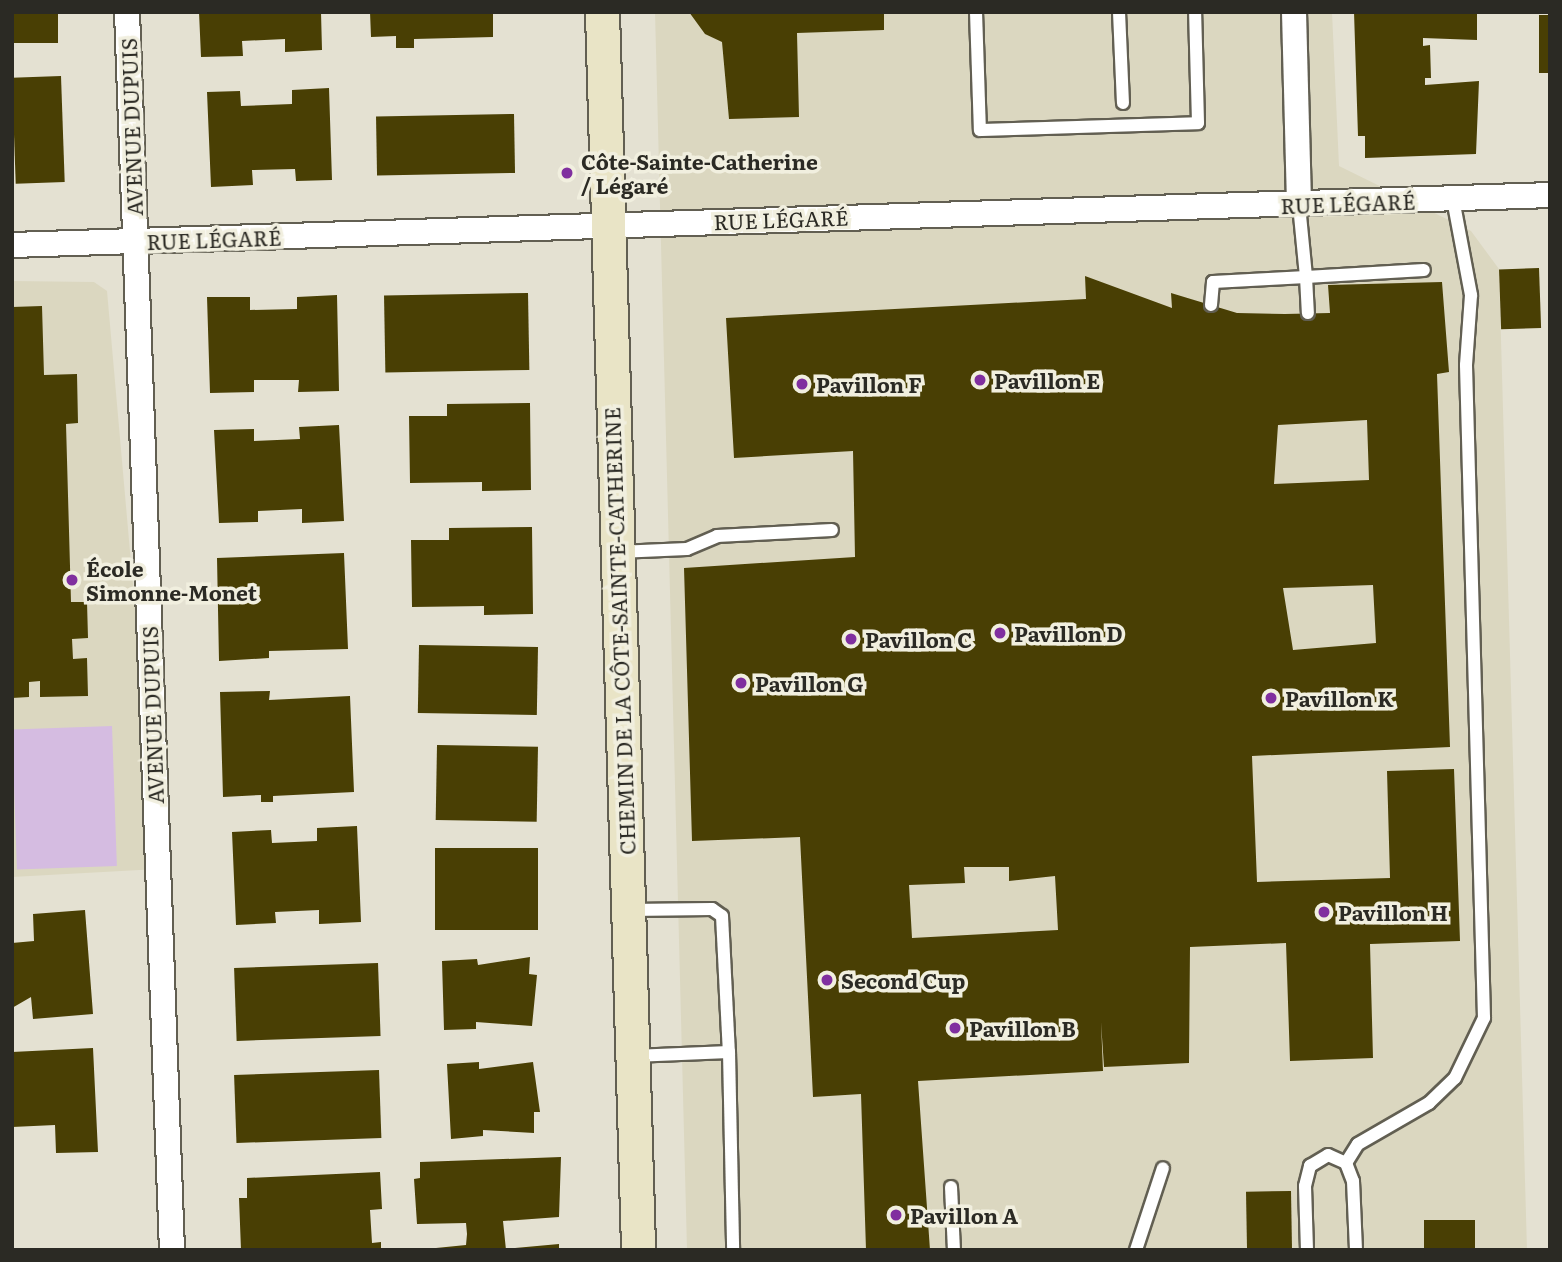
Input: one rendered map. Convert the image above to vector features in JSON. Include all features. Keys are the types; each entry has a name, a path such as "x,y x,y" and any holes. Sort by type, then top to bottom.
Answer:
{"main road":[{"name":"CHEMIN DE LA CÔTE-SAINTE-CATHERINE","path":"602,12 638,1250"}],"street":[{"name":"AVENUE DUPUIS","path":"127,12 172,1250"},
{"path":"1294,12 1299,205"},
{"name":"RUE LÉGARÉ","path":"12,245 1550,195"}],"lane":[{"path":"976,12 980,130 1198,123 1195,12"},
{"path":"1119,12 1123,103"},
{"path":"1356,1250 1346,1163 1358,1144 1429,1103 1455,1078 1484,1018 1466,365 1471,295 1453,199"},
{"path":"1299,205 1308,313"},
{"path":"1211,306 1213,282 1424,270"},
{"path":"617,552 687,549 716,536 832,530"},
{"path":"627,910 712,909 722,916 729,1052 733,1250"},
{"path":"633,1056 729,1052"},
{"path":"1307,1250 1310,1166 1328,1155 1346,1163"},
{"path":"1136,1250 1163,1168"},
{"path":"951,1187 954,1250"}],"shaded area":[{"path":"655,12 1332,12 1339,166 1471,231 1499,269 1527,1250 687,1250"},
{"name":"École Simonne-Monet","path":"12,281 94,282 107,291 158,869 12,877"},
{"path":"112,726 117,866 17,869 12,729"}],"building":[{"path":"12,12 58,12 58,43 12,43"},
{"path":"199,12 321,12 322,50 285,52 285,39 242,41 243,56 201,57"},
{"path":"370,12 493,12 493,37 414,39 414,48 396,48 396,36 371,37"},
{"path":"689,12 884,12 884,30 797,33 799,117 729,119 722,42 705,34"},
{"path":"1354,12 1477,12 1477,40 1423,38 1423,46 1430,45 1431,78 1425,78 1425,85 1479,81 1476,154 1365,158 1365,136 1358,136"},
{"path":"1539,15 1550,15 1550,73 1539,73"},
{"path":"61,76 65,182 16,184 12,78"},
{"path":"329,88 332,180 296,181 295,169 252,170 253,185 211,187 207,92 240,91 241,106 292,104 292,90"},
{"path":"514,114 515,173 377,175 376,116"},
{"path":"1539,268 1541,328 1501,329 1499,269"},
{"path":"1085,276 1172,308 1171,293 1237,313 1330,313 1328,285 1442,282 1449,372 1437,374 1450,747 1252,756 1257,882 1390,878 1387,771 1454,769 1460,941 1370,944 1373,1058 1290,1061 1286,943 1190,947 1189,1063 1104,1067 1101,1022 1103,1071 918,1081 930,1250 866,1250 861,1094 813,1097 800,837 692,841 684,568 855,557 853,451 734,458 726,318 1086,299","holes":["1367,420 1369,480 1274,484 1278,425","1373,585 1376,643 1293,650 1283,588","964,867 1009,867 1009,881 1055,876 1058,930 912,938 909,885 965,883"]},
{"path":"528,293 529,370 385,373 384,296"},
{"path":"337,295 339,391 298,392 299,380 254,380 254,392 210,393 207,297 250,297 250,310 297,309 297,297"},
{"path":"42,306 44,375 77,374 78,423 66,424 71,602 87,602 88,638 72,639 73,659 87,658 88,696 40,697 40,681 29,682 29,697 12,698 12,307"},
{"path":"530,403 531,490 482,491 482,482 410,483 409,416 447,416 447,404"},
{"path":"339,425 344,521 302,523 302,509 258,511 258,522 219,523 214,430 254,429 254,441 300,439 299,427"},
{"path":"532,527 533,614 484,615 484,606 412,607 411,540 449,540 449,528"},
{"path":"344,553 348,649 269,651 269,658 219,661 217,558"},
{"path":"419,645 538,647 537,715 418,713"},
{"path":"270,691 269,700 350,696 354,792 273,796 273,802 261,802 261,795 223,797 220,692"},
{"path":"437,745 538,747 537,822 436,820"},
{"path":"357,826 361,922 319,924 319,910 275,912 276,923 236,925 232,832 271,830 272,843 317,841 317,828"},
{"path":"435,848 538,848 538,930 435,930"},
{"path":"85,910 93,1014 33,1019 31,997 12,1008 12,943 34,941 33,914"},
{"path":"530,957 529,974 537,975 532,1026 476,1022 476,1029 444,1030 442,961 477,959 478,965"},
{"path":"378,963 381,1036 237,1041 234,968"},
{"path":"93,1048 98,1152 56,1153 55,1125 12,1127 12,1052"},
{"path":"479,1062 479,1069 533,1062 540,1112 534,1112 534,1133 483,1130 483,1136 451,1139 447,1064"},
{"path":"379,1070 381,1138 236,1143 234,1075"},
{"path":"561,1157 559,1217 503,1221 506,1250 416,1250 466,1245 467,1234 466,1223 417,1224 414,1179 420,1178 420,1162"},
{"path":"380,1172 382,1209 370,1210 372,1243 381,1242 381,1250 241,1250 239,1198 247,1198 247,1178"},
{"path":"1291,1191 1292,1250 1247,1250 1246,1192"},
{"path":"1424,1220 1475,1220 1475,1250 1424,1250"},
{"path":"559,1244 559,1250 515,1250 515,1248"}],"place":[{"name":"Côte-Sainte-Catherine / Légaré","path":"567,173"},
{"name":"Pavillon E","path":"980,380"},
{"name":"Pavillon F","path":"802,384"},
{"name":"École Simonne-Monet","path":"72,580"},
{"name":"Pavillon D","path":"1000,633"},
{"name":"Pavillon C","path":"851,639"},
{"name":"Pavillon G","path":"741,683"},
{"name":"Pavillon K","path":"1271,698"},
{"name":"Pavillon H","path":"1324,912"},
{"name":"Second Cup","path":"827,980"},
{"name":"Pavillon B","path":"955,1028"},
{"name":"Pavillon A","path":"896,1215"}]}
